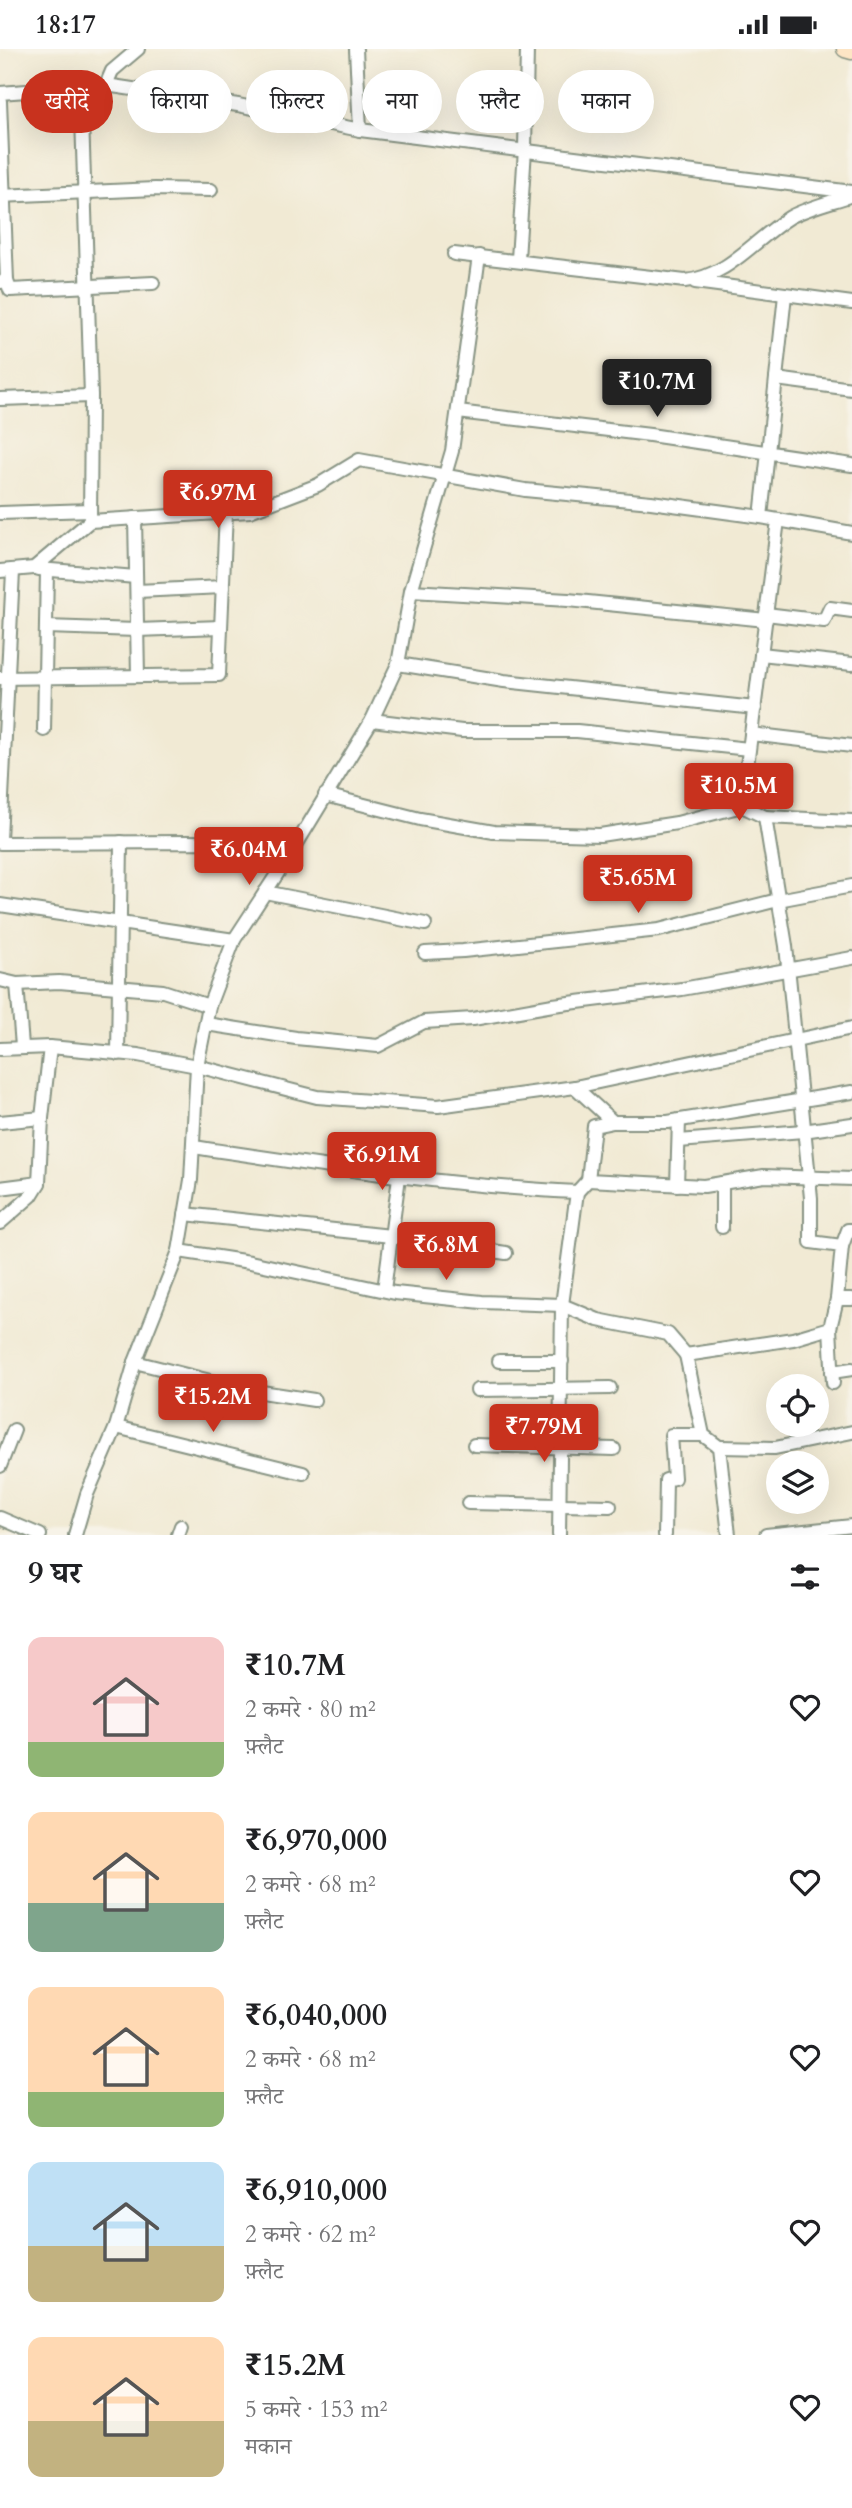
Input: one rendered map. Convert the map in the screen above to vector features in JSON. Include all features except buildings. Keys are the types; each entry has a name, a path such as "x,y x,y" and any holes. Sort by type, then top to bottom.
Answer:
{"street":[{"path":"113,70 138,49"},
{"path":"356,49 360,129"},
{"path":"518,259 527,49"},
{"path":"845,49 852,51"},
{"path":"113,86 238,105 360,129 852,194"},
{"path":"0,93 21,91"},
{"path":"0,101 4,281 10,290 153,283"},
{"path":"44,730 46,627 40,569 90,515 91,396 82,133"},
{"path":"2,196 155,189 211,190"},
{"path":"685,281 702,279 729,263 791,217 852,194"},
{"path":"454,254 518,259 852,303"},
{"path":"75,1535 87,1494 116,1427 135,1363 179,1251 191,1180 198,1066 209,1006 234,940 372,720 398,664 411,591 452,451 479,256"},
{"path":"761,517 785,295"},
{"path":"776,379 852,390"},
{"path":"0,399 91,396"},
{"path":"458,412 637,433 852,465"},
{"path":"0,513 135,518 250,511 318,485 359,460 525,490 651,502 852,533"},
{"path":"4,678 219,675 226,512"},
{"path":"135,518 138,676"},
{"path":"742,806 778,520"},
{"path":"136,577 40,569 6,571 0,841 296,845"},
{"path":"136,591 223,587"},
{"path":"411,591 568,600 824,621 830,608 852,611"},
{"path":"46,627 221,627"},
{"path":"761,655 852,664"},
{"path":"398,664 504,681 755,708"},
{"path":"372,720 462,730 576,731 749,749"},
{"path":"751,734 852,746"},
{"path":"325,795 420,819 494,832 600,835 677,823 742,806 765,817 852,821"},
{"path":"765,817 788,968 808,1177 811,1242 842,1246"},
{"path":"118,1053 121,842"},
{"path":"425,953 659,930 778,900 852,886"},
{"path":"265,892 425,923"},
{"path":"0,905 234,940"},
{"path":"206,1024 296,1038 378,1046 424,1022 473,1019 553,1005 682,989 852,958"},
{"path":"0,980 17,984 60,982 163,991 209,1006"},
{"path":"17,984 22,1046"},
{"path":"0,1049 22,1046 118,1053 198,1066 317,1097 438,1106 575,1087 852,1028"},
{"path":"0,1223 31,1196 39,1184 42,1118 50,1047"},
{"path":"575,1087 613,1122"},
{"path":"559,1535 562,1305 577,1192 588,1180 594,1126 613,1122 679,1120 852,1092"},
{"path":"0,1122 42,1118"},
{"path":"677,1185 679,1120"},
{"path":"679,1141 803,1131 852,1124"},
{"path":"193,1147 399,1177 496,1188 577,1192"},
{"path":"588,1180 704,1186 764,1176 852,1179"},
{"path":"384,1290 399,1177"},
{"path":"722,1183 722,1227"},
{"path":"0,1188 39,1184"},
{"path":"185,1215 391,1236 506,1253"},
{"path":"852,1230 848,1230 842,1246 838,1299 830,1328 832,1377 852,1369"},
{"path":"179,1251 250,1262 384,1290 482,1302 562,1305 598,1320 668,1333 686,1355 703,1435"},
{"path":"838,1299 852,1299"},
{"path":"686,1355 793,1339 830,1328"},
{"path":"499,1361 562,1361"},
{"path":"135,1363 242,1389 314,1400"},
{"path":"477,1390 610,1388"},
{"path":"116,1427 303,1473"},
{"path":"0,1466 14,1430"},
{"path":"665,1535 666,1480 674,1478 671,1435 703,1435 719,1447 775,1448 852,1432"},
{"path":"474,1445 614,1449"},
{"path":"719,1447 729,1535"},
{"path":"468,1503 610,1506"},
{"path":"0,1518 40,1535"},
{"path":"766,1535 852,1526"}]}
